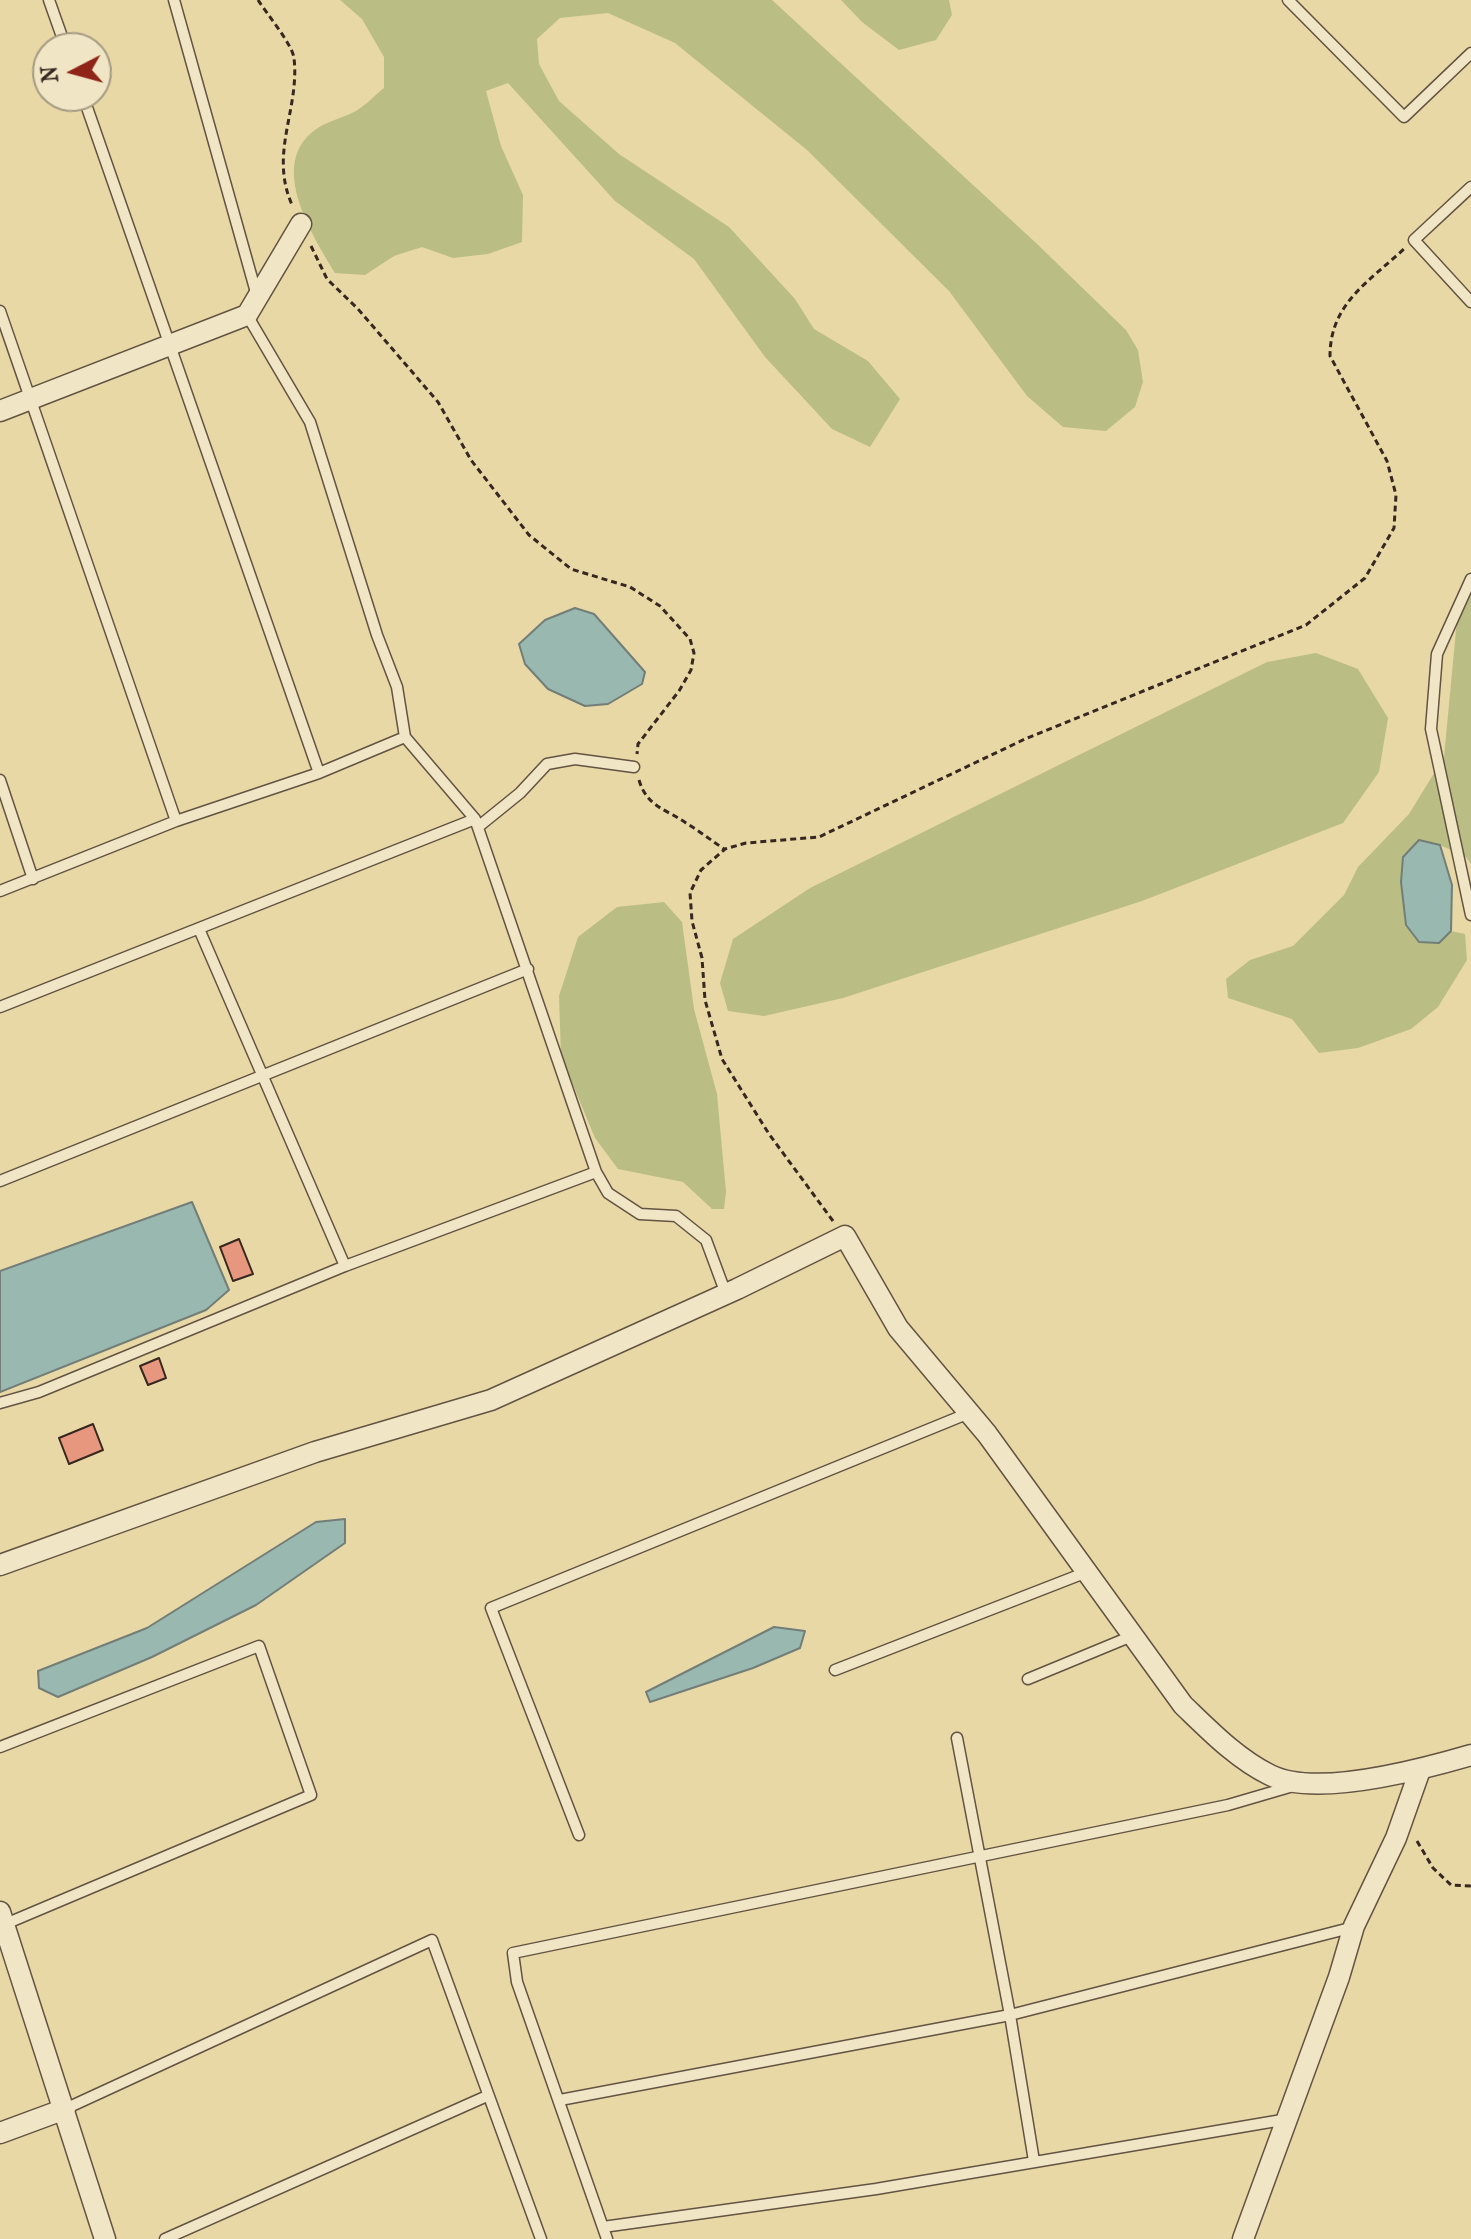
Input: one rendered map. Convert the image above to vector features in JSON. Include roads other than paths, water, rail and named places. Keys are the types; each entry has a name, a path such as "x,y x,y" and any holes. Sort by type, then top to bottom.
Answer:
{"street":[{"path":"0,411 171,346 252,306 301,224"},
{"path":"0,1565 315,1452 491,1400 726,1294 845,1236 898,1328 969,1413 1183,1705 1222,1742 1271,1776 1299,1784 1367,1779 1420,1770 1471,1755"},
{"path":"1243,2239 1339,1977 1354,1927 1403,1818 1420,1770"},
{"path":"1,1921 105,2239"},
{"path":"0,2133 65,2109"}],"lane":[{"path":"49,0 60,32"},
{"path":"174,0 252,306 310,422 377,635 397,687 405,737 477,823 596,1172 608,1193 640,1214 676,1216 706,1240 726,1294"},
{"path":"1288,0 1404,117 1471,53"},
{"path":"89,112 319,773"},
{"path":"1471,187 1414,240 1471,302"},
{"path":"0,311 176,821"},
{"path":"1471,579 1437,654 1431,729 1471,915"},
{"path":"0,891 176,821 319,773 405,737"},
{"path":"0,1007 477,823 520,793 547,764 575,759 634,767"},
{"path":"0,780 33,879"},
{"path":"199,929 345,1266"},
{"path":"0,1181 528,969"},
{"path":"0,1403 39,1392 345,1266 596,1172"},
{"path":"579,1835 491,1608 969,1413"},
{"path":"835,1670 1087,1572"},
{"path":"1028,1679 1132,1636"},
{"path":"0,1747 259,1646 311,1795 1,1921"},
{"path":"957,1738 1010,2015 1034,2161"},
{"path":"607,2239 517,1982 513,1953 1228,1805 1299,1784"},
{"path":"560,2100 1010,2015 1354,1927"},
{"path":"65,2109 432,1940 541,2239"},
{"path":"165,2239 487,2096"},
{"path":"603,2227 876,2189 1288,2119"}],"water":[{"path":"575,608 594,614 645,672 642,684 608,704 585,706 548,689 525,664 519,644 545,620"},
{"path":"1419,840 1440,845 1452,885 1451,931 1439,943 1419,942 1406,925 1401,882 1403,857"},
{"path":"192,1202 229,1290 206,1310 0,1392 0,1271"},
{"path":"345,1519 345,1543 256,1605 152,1657 58,1697 39,1688 38,1671 147,1628 316,1522"},
{"path":"774,1627 805,1631 800,1648 753,1668 650,1702 646,1692"}]}
